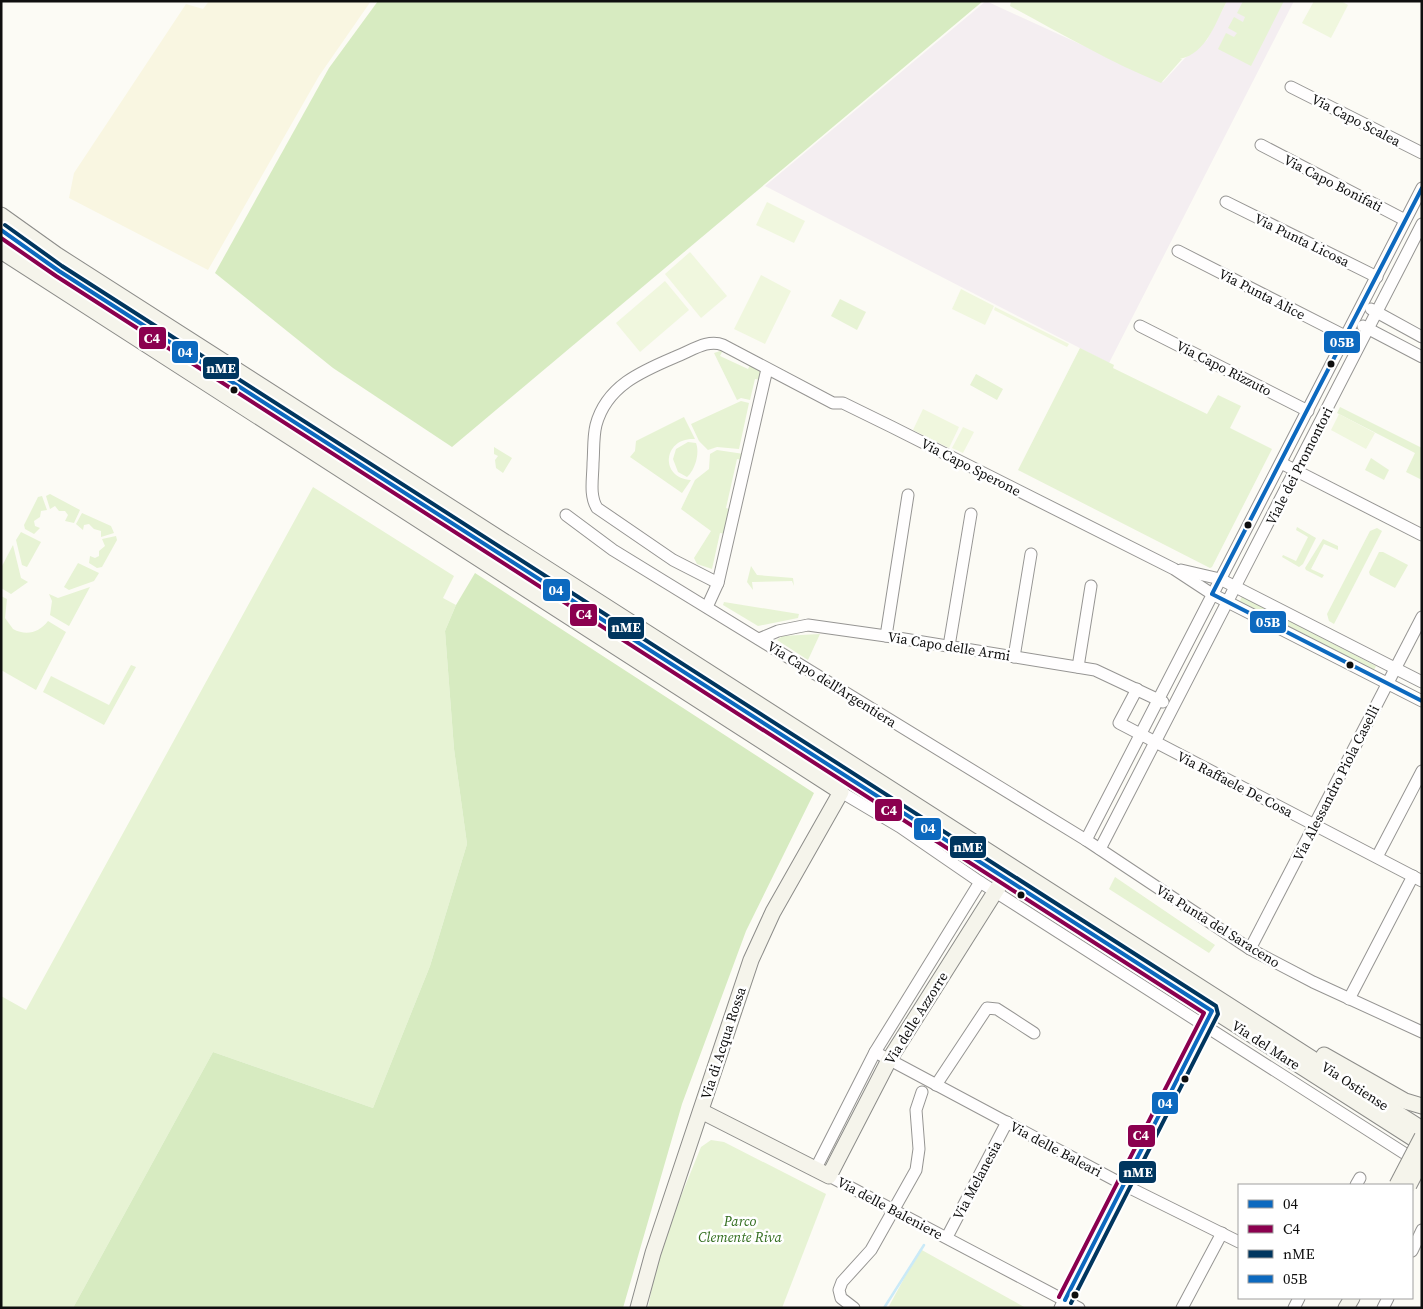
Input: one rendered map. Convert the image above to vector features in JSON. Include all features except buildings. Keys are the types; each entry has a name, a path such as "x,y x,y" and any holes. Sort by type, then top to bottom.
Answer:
{"street":[{"name":"Via Capo Scalea","path":"1291,87 1422,153"},
{"name":"Via Capo Bonifati","path":"1261,145 1405,220"},
{"name":"Viale dei Promontori","path":"1086,840 1212,594 1355,322 1422,188"},
{"name":"Via Punta Licosa","path":"1226,202 1377,277"},
{"name":"Via Ostiense","path":"1,215 57,255 1008,871 1207,991 1422,1129"},
{"name":"Viale dei Promontori","path":"1100,849 1297,471 1422,224"},
{"name":"Via del Mare","path":"1,230 60,271 1008,871 1212,1011 1422,1144"},
{"path":"1,245 26,254 60,271"},
{"path":"1,251 841,792 900,827 980,882 1422,1162 1410,1184"},
{"name":"Via Punta Alice","path":"1178,251 1347,337"},
{"path":"1363,305 1422,337"},
{"path":"1355,322 1422,357"},
{"name":"Via Capo Rizzuto","path":"1140,326 1308,411"},
{"name":"Via Capo Sperone","path":"718,584 673,560 597,508 592,495 596,425 610,398 624,382 649,368 704,345 720,344 833,403 843,403 1174,569 1212,594 1422,701"},
{"path":"707,607 718,584 768,369"},
{"path":"1281,463 1422,535"},
{"path":"886,636 908,496"},
{"path":"949,646 971,514"},
{"name":"Via Capo dell'Argentiera","path":"566,515 607,546 1100,849"},
{"path":"1014,656 1031,554"},
{"name":"Via Capo Sperone","path":"1174,569 1220,579 1236,586 1422,682"},
{"path":"1078,667 1092,586"},
{"name":"Via Alessandro Piola Caselli","path":"1250,949 1422,617"},
{"name":"Via Capo delle Armi","path":"759,639 778,631 808,625 1078,667 1104,673 1137,689"},
{"path":"1156,743 1119,723 1137,689 1174,707"},
{"name":"Via Raffaele De Cosa","path":"1156,743 1418,878"},
{"path":"1377,857 1422,771"},
{"name":"Via di Acqua Rossa","path":"638,1308 653,1253 759,940 841,792"},
{"name":"Via Punta del Saraceno","path":"1100,849 1250,949 1349,999 1422,1032"},
{"name":"Via delle Azzorre","path":"822,1173 889,1060 1008,871"},
{"path":"1349,999 1418,878"},
{"name":"Via delle Azzorre","path":"822,1173 875,1052 980,882"},
{"path":"957,918 972,928"},
{"path":"1207,991 1246,1006 1393,1095 1410,1104 1422,1106"},
{"path":"936,1085 986,1008 995,1008 1034,1033"},
{"path":"1062,1304 1212,1011"},
{"name":"Via delle Baleari","path":"875,1052 1124,1185 1238,1241"},
{"path":"854,1308 840,1296 840,1287 868,1255 917,1166 919,1149 916,1110 922,1092"},
{"name":"Via delle Baleniere","path":"701,1111 947,1237 1062,1304 1079,1308"},
{"name":"Via Melanesia","path":"947,1237 1007,1122"},
{"path":"1398,1184 1422,1137"},
{"path":"1182,1308 1222,1233"},
{"path":"1413,1249 1420,1237"}],"shaded area":[{"path":"209,1 371,1 319,76 208,270 69,198 74,173 186,4 203,9"},
{"path":"986,1 1163,82 1185,58 1207,40 1227,1 1294,1 1109,363 765,186"}],"green space":[{"path":"378,1 983,1 452,447 333,368 215,273 329,68"},
{"path":"1011,1 1227,1 1204,44 1189,56 1180,59 1182,59 1161,83 1104,57 1010,6"},
{"path":"1243,1 1284,1 1251,66 1218,49 1226,33 1234,37 1237,33 1228,28 1234,17 1243,22 1245,17 1237,13"},
{"path":"1314,1 1341,1 1348,5 1331,38 1302,23"},
{"path":"767,202 805,221 794,243 756,225"},
{"path":"690,252 727,296 701,318 665,274"},
{"path":"761,275 791,291 765,344 734,329"},
{"path":"665,281 689,310 640,352 616,323"},
{"path":"961,289 994,306 985,325 952,309"},
{"path":"840,299 866,312 857,330 831,316"},
{"path":"995,307 1069,344 1067,347 994,310"},
{"path":"1080,348 1114,365 1113,368 1207,414 1218,395 1241,406 1230,428 1272,449 1212,567 1210,568 1018,470"},
{"path":"723,350 720,356 748,369 751,363 763,373 761,380 755,379 750,400 741,398 737,400 714,353"},
{"path":"976,374 1003,389 997,400 970,385"},
{"path":"741,401 749,403 739,449 717,447 708,450 699,441 691,424"},
{"path":"1340,407 1422,448 1422,480 1406,472 1415,453 1337,413"},
{"path":"923,409 959,427 949,448 913,430"},
{"path":"1339,414 1375,433 1366,449 1331,430"},
{"path":"684,417 695,439 684,440 676,444 669,458 670,466 674,472 681,478 691,480 682,493 630,457 635,451 636,441"},
{"path":"963,427 974,432 963,453 952,448"},
{"path":"688,442 696,443 697,456 694,466 687,477 678,472 673,459 676,449"},
{"path":"494,447 512,458 503,473 496,468 495,460 498,456 494,454"},
{"path":"717,450 744,454 743,460 737,459 726,508 733,510 727,534 720,533 712,569 697,564 694,558 711,531 681,509 695,480 709,469 710,454"},
{"path":"1371,458 1389,470 1384,480 1365,470"},
{"path":"313,487 454,576 443,598 456,605 445,631 454,749 467,844 430,966 373,1108 213,1052 73,1308 1,1308 1,996 26,1010"},
{"path":"50,494 80,510 74,523 65,521 68,515 65,511 59,511 55,506 50,509 46,496"},
{"path":"42,496 47,510 41,511 40,517 34,521 35,526 40,528 34,534 25,529 24,525 38,497"},
{"path":"82,513 111,526 114,533 101,537 101,531 94,529 89,524 84,525 83,530 76,524"},
{"path":"1297,527 1316,538 1303,564 1299,567 1282,557 1283,555 1296,561 1308,537 1296,530"},
{"path":"1377,528 1382,531 1334,624 1329,621 1327,614 1370,531"},
{"path":"21,532 41,542 27,567 22,565 16,540"},
{"path":"116,536 117,540 102,567 97,568 89,563 90,556 95,558 99,556 99,551 105,546 102,539"},
{"path":"1323,539 1338,546 1338,550 1324,544 1311,569 1324,575 1322,578 1305,568"},
{"path":"13,545 21,578 28,582 11,594 1,588 1,568"},
{"path":"1379,552 1383,552 1408,565 1395,588 1370,575 1369,572"},
{"path":"78,563 99,573 94,581 69,590 64,587"},
{"path":"751,566 757,575 793,578 794,586 792,581 752,582 753,590 747,582"},
{"path":"475,573 814,793 746,931 682,1104 623,1308 73,1308 213,1052 373,1108 430,966 467,844 454,749 445,631 456,605"},
{"path":"90,587 69,626 50,615 52,601 49,594 58,598"},
{"path":"1,596 7,599 5,618 13,629 27,633 32,632 41,628 48,621 66,632 36,690 1,670"},
{"path":"1242,596 1376,666 1374,670 1240,601"},
{"path":"724,602 799,614 798,618 758,626 723,605"},
{"path":"820,634 808,660 777,640 782,636"},
{"path":"131,665 136,667 104,725 43,692 51,676 109,705"},
{"path":"1115,877 1215,945 1209,953 1109,889"},
{"name":"Parco Clemente Riva","path":"711,1140 724,1142 826,1194 782,1308 648,1308 655,1272 679,1201 701,1147"},
{"path":"920,1249 1026,1308 888,1308"}],"waterway":[{"path":"884,1308 924,1245"}],"transit line":[{"name":"05B","path":"1422,188 1212,594 1422,701"},
{"name":"nME","path":"5,225 62,266 1216,1006 1218,1014 1071,1303"},
{"name":"04","path":"1,230 59,271 1212,1011 1065,1300"},
{"name":"C4","path":"1,238 56,276 1204,1013 1059,1297"}]}
